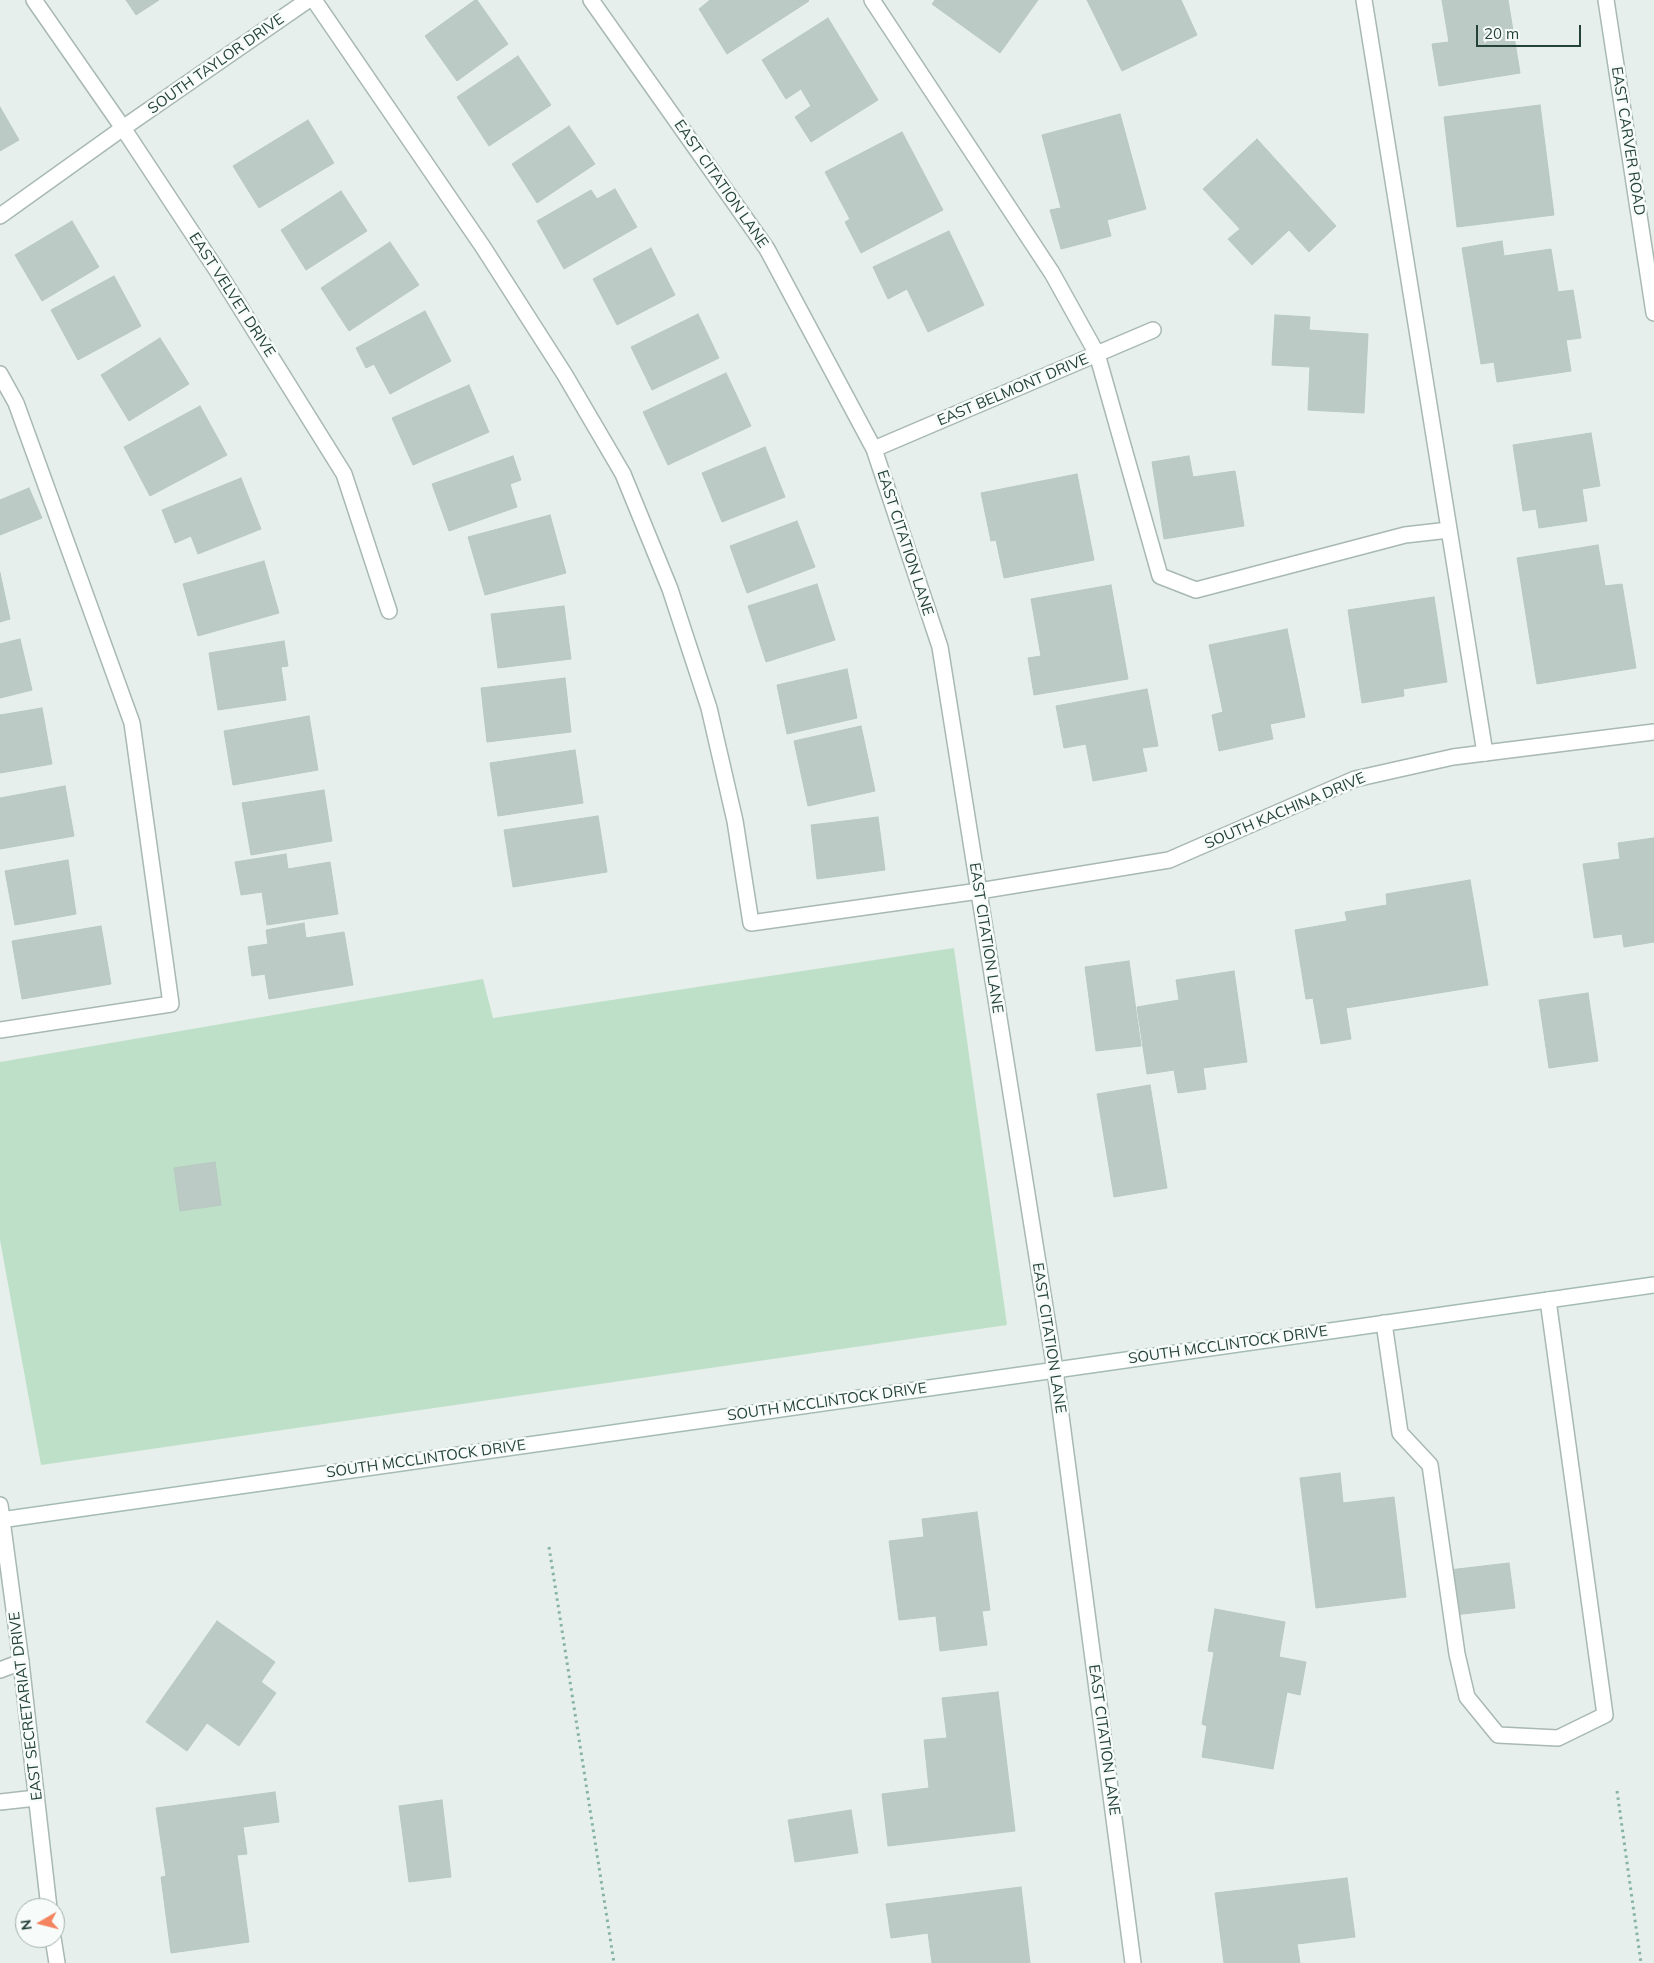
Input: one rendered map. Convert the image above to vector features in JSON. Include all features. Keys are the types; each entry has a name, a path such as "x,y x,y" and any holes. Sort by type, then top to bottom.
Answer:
{"street":[{"name":"EAST VELVET DRIVE","path":"34,0 123,128 214,267 344,474 389,610"},
{"name":"SOUTH TAYLOR DRIVE","path":"0,216 308,0"},
{"name":"SOUTH KACHINA DRIVE","path":"314,0 483,247 565,376 622,474 670,589 709,708 735,822 751,922 979,891 1168,860 1355,779 1453,757 1654,732"},
{"name":"EAST CITATION LANE","path":"591,0 767,249 874,449 940,647 1055,1370 1134,1963"},
{"path":"872,0 1052,272 1097,354 1160,576 1196,590 1405,535 1449,530"},
{"path":"1364,0 1485,753"},
{"name":"EAST CARVER ROAD","path":"1606,0 1654,313"},
{"name":"EAST BELMONT DRIVE","path":"874,449 1153,330"},
{"path":"0,374 16,403 132,723 171,1004 0,1030"},
{"name":"SOUTH MCCLINTOCK DRIVE","path":"1,1515 1055,1370 1654,1284"},
{"path":"1384,1323 1400,1433 1430,1465 1457,1654 1467,1696 1498,1735 1558,1738 1605,1714 1548,1300"},
{"name":"EAST SECRETARIAT DRIVE","path":"1,1515 22,1662 48,1898"},
{"path":"0,1670 22,1662"},
{"path":"0,1802 36,1798"},
{"path":"55,1948 57,1963"}],"path":[{"path":"549,1547 614,1963"},
{"path":"1617,1791 1641,1963"}],"green space":[{"path":"954,948 1007,1325 41,1465 0,1240 0,1062 483,979 493,1018"}],"building":[{"path":"126,0 159,0 136,15"},
{"path":"477,0 508,44 457,81 425,36"},
{"path":"710,0 809,1 727,54 699,9"},
{"path":"935,0 1038,0 1000,53 932,4"},
{"path":"1087,0 1181,0 1197,35 1122,71"},
{"path":"1442,0 1508,0 1520,73 1439,86 1432,44 1449,42"},
{"path":"828,18 878,100 811,142 795,117 811,106 801,89 786,99 762,60"},
{"path":"518,56 551,105 489,146 457,97"},
{"path":"1540,105 1554,215 1457,227 1444,117"},
{"path":"0,107 19,140 0,151"},
{"path":"1120,114 1146,209 1107,220 1111,236 1061,249 1050,210 1061,208 1042,135"},
{"path":"308,120 334,163 259,208 233,166"},
{"path":"569,126 595,164 537,203 512,164"},
{"path":"902,132 943,210 861,253 845,222 850,219 825,172"},
{"path":"1257,139 1336,226 1309,252 1289,230 1252,265 1228,239 1240,229 1203,189"},
{"path":"615,189 637,227 564,269 537,221 591,190 597,199"},
{"path":"341,191 367,231 306,270 281,230"},
{"path":"72,221 99,267 42,301 15,255"},
{"path":"949,231 984,305 928,332 907,289 888,299 873,267"},
{"path":"1502,241 1504,256 1551,249 1558,292 1573,290 1581,338 1566,340 1571,371 1497,382 1494,362 1481,364 1462,248"},
{"path":"390,242 419,285 349,331 321,288"},
{"path":"651,248 675,295 617,325 593,279"},
{"path":"114,276 141,326 78,360 51,310"},
{"path":"425,311 451,361 390,394 374,364 366,368 356,348"},
{"path":"698,314 719,358 652,390 631,347"},
{"path":"1275,315 1310,317 1309,330 1368,334 1364,413 1308,410 1310,367 1272,365"},
{"path":"160,338 189,384 129,421 101,375"},
{"path":"726,373 751,426 668,465 643,412"},
{"path":"469,385 489,432 413,465 392,418"},
{"path":"200,406 227,455 150,496 124,447"},
{"path":"1591,433 1600,486 1582,489 1587,521 1539,528 1536,509 1523,511 1513,445"},
{"path":"765,447 785,497 722,522 702,473"},
{"path":"513,456 521,480 510,484 517,507 449,531 432,484"},
{"path":"1189,456 1193,477 1235,471 1244,526 1164,539 1152,462"},
{"path":"1077,474 1094,560 1004,578 996,540 991,541 981,493"},
{"path":"241,478 261,529 198,554 191,536 175,543 162,510"},
{"path":"29,488 42,518 0,535 0,500"},
{"path":"550,515 566,573 485,595 468,537"},
{"path":"797,521 815,567 747,593 730,546"},
{"path":"1598,545 1605,586 1622,584 1636,668 1537,684 1517,558"},
{"path":"264,561 279,613 198,636 183,584"},
{"path":"0,573 10,619 0,622"},
{"path":"817,584 835,640 766,662 748,606"},
{"path":"1111,585 1128,679 1034,695 1028,658 1041,656 1031,599"},
{"path":"1434,597 1447,682 1403,689 1404,696 1362,703 1348,610"},
{"path":"564,606 571,659 498,668 491,614"},
{"path":"1287,629 1305,717 1270,724 1273,739 1219,751 1212,715 1223,712 1209,645"},
{"path":"20,639 32,690 0,698 0,644"},
{"path":"284,641 288,666 281,667 286,700 218,710 209,653"},
{"path":"847,669 857,718 787,734 777,685"},
{"path":"565,678 571,732 487,742 481,688"},
{"path":"1147,689 1158,746 1142,748 1147,771 1093,781 1086,744 1064,748 1056,706"},
{"path":"42,708 52,764 0,773 0,715"},
{"path":"309,716 318,770 233,785 224,731"},
{"path":"861,726 875,791 808,806 794,741"},
{"path":"575,750 583,803 498,816 490,763"},
{"path":"65,786 74,836 0,849 0,798"},
{"path":"324,790 332,841 251,855 242,803"},
{"path":"598,816 607,872 513,887 504,830"},
{"path":"878,817 885,870 817,879 811,825"},
{"path":"1654,838 1654,942 1624,947 1622,934 1594,938 1583,864 1620,859 1618,843"},
{"path":"286,854 288,869 330,862 338,914 267,925 262,892 241,895 235,862"},
{"path":"68,860 76,914 15,925 5,871"},
{"path":"1470,880 1488,985 1346,1008 1351,1039 1321,1044 1313,998 1306,999 1295,930 1347,921 1345,912 1387,905 1386,894"},
{"path":"304,923 306,938 344,932 353,985 269,999 265,974 252,976 248,947 268,944 266,930"},
{"path":"101,926 111,984 22,999 12,941"},
{"path":"1129,961 1141,1046 1096,1051 1085,967"},
{"path":"1234,971 1247,1062 1203,1068 1206,1089 1178,1093 1174,1070 1147,1074 1137,1007 1179,1000 1176,980"},
{"path":"1588,993 1598,1061 1549,1068 1539,1000"},
{"path":"1150,1085 1167,1188 1114,1197 1097,1094"},
{"path":"215,1162 221,1205 180,1211 174,1168"},
{"path":"1340,1473 1343,1503 1394,1497 1406,1597 1316,1608 1300,1478"},
{"path":"977,1512 990,1610 982,1611 987,1645 940,1651 936,1616 899,1620 889,1541 924,1537 922,1519"},
{"path":"1509,1563 1515,1608 1454,1615 1449,1570"},
{"path":"1215,1609 1285,1622 1279,1657 1306,1662 1300,1695 1287,1692 1273,1769 1202,1757 1207,1726 1202,1724 1214,1652 1208,1651"},
{"path":"217,1621 275,1662 261,1682 276,1693 239,1746 207,1723 187,1751 146,1722"},
{"path":"998,1692 1015,1831 888,1846 882,1794 929,1788 924,1740 947,1738 942,1698"},
{"path":"275,1792 279,1822 243,1827 247,1854 237,1855 249,1942 171,1953 161,1877 166,1876 156,1808"},
{"path":"442,1800 451,1877 409,1882 399,1806"},
{"path":"851,1810 858,1853 795,1862 788,1820"},
{"path":"1347,1878 1355,1937 1297,1944 1300,1963 1224,1963 1215,1893"},
{"path":"1021,1887 1030,1963 932,1963 928,1933 891,1938 886,1904"}]}
